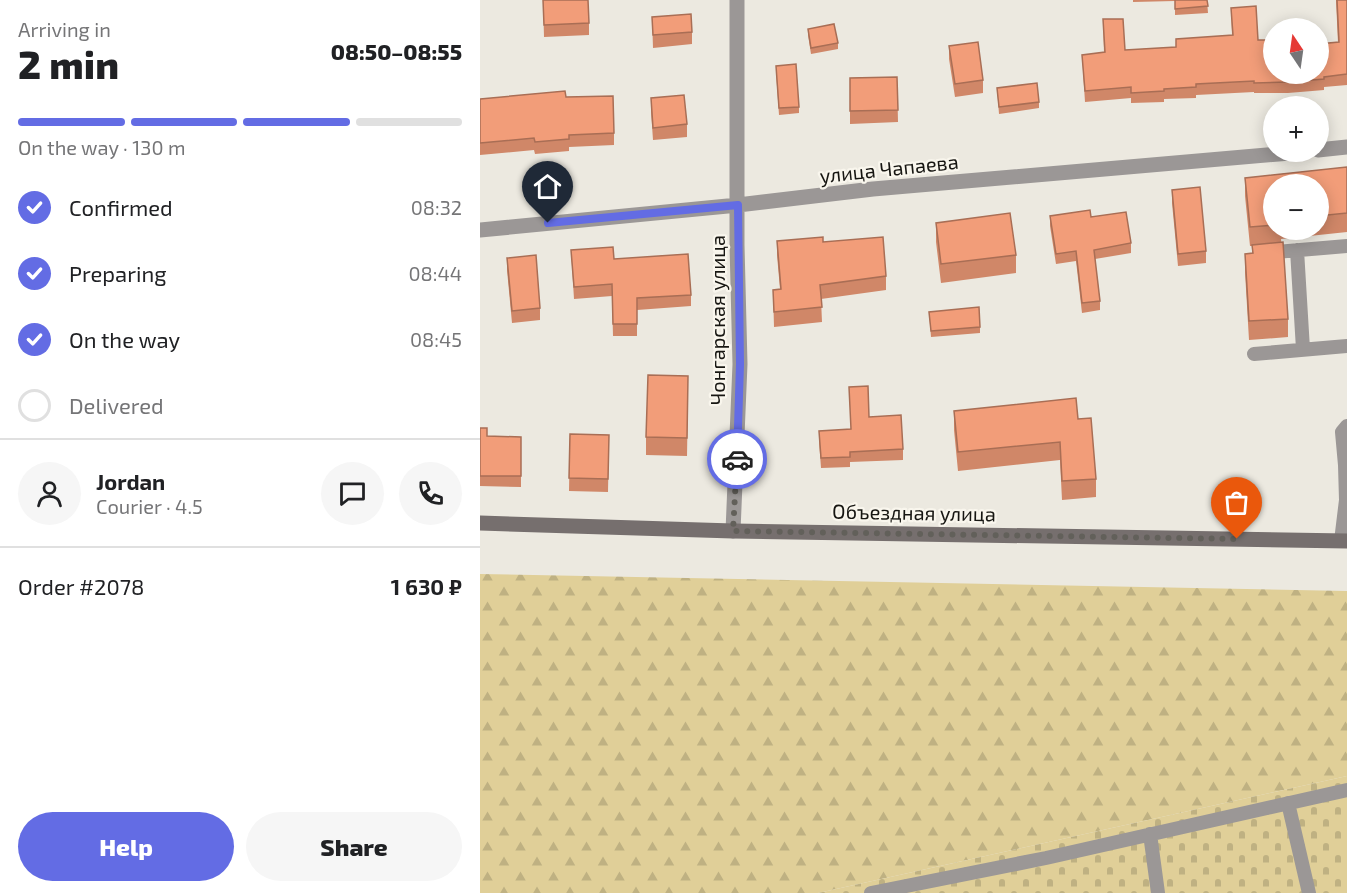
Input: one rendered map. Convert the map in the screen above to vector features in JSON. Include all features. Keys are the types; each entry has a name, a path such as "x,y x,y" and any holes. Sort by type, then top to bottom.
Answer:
{"street":[{"name":"Чонгарская улица","path":"733,531 740,364 737,0"},
{"path":"1329,149 1347,147"},
{"name":"улица Чапаева","path":"480,230 738,205 873,189 1263,155"},
{"name":"Объездная улица","path":"480,523 733,531 1344,541"}],"lane":[{"path":"1247,255 1347,246"},
{"path":"1297,250 1303,349"},
{"path":"1254,354 1347,346"},
{"path":"1344,541 1346,465 1342,432 1347,426"},
{"path":"871,893 934,887 1046,858 1347,790"},
{"path":"1288,803 1309,893"},
{"path":"1150,834 1158,893"}],"green space":[{"path":"480,574 1347,591 1347,776 818,893 480,893"},
{"path":"1347,776 1347,893 818,893"}],"building":[{"path":"543,0 588,0 589,23 544,25"},
{"path":"1175,0 1207,0 1208,6 1175,9"},
{"path":"1337,0 1347,0 1347,74 1329,76 1329,43 1339,42"},
{"path":"1256,6 1258,40 1263,40 1263,83 1254,83 1254,81 1196,84 1196,87 1131,93 1131,87 1085,91 1082,55 1105,52 1103,19 1123,19 1125,50 1176,47 1176,39 1233,35 1231,8"},
{"path":"691,14 692,32 653,35 652,17"},
{"path":"834,24 838,43 811,48 808,29"},
{"path":"978,42 983,80 955,84 949,46"},
{"path":"796,64 799,107 779,108 776,66"},
{"path":"897,77 898,110 850,111 850,78"},
{"path":"1037,83 1039,102 999,107 997,88"},
{"path":"565,91 566,97 613,96 614,133 569,135 569,139 535,142 534,138 480,143 480,99"},
{"path":"684,95 687,124 653,128 651,98"},
{"path":"1347,167 1347,213 1329,215 1329,174 1282,174"},
{"path":"1263,176 1263,226 1250,227 1245,178"},
{"path":"1200,187 1206,251 1178,254 1172,190"},
{"path":"1090,210 1091,217 1126,212 1131,243 1094,250 1100,301 1082,303 1076,251 1056,254 1050,216"},
{"path":"1010,213 1016,255 941,264 936,223"},
{"path":"823,237 823,242 883,237 886,276 820,285 822,307 774,312 773,290 781,289 777,241"},
{"path":"1283,242 1288,319 1249,321 1245,254 1253,253 1252,245"},
{"path":"613,247 614,259 688,254 691,295 637,298 637,324 613,324 612,284 574,287 571,250"},
{"path":"536,255 540,308 512,311 507,258"},
{"path":"979,307 980,327 931,331 929,312"},
{"path":"648,375 688,376 687,438 646,437"},
{"path":"868,386 869,417 901,415 903,449 850,452 850,457 821,458 819,431 851,429 849,387"},
{"path":"1076,398 1078,419 1091,418 1096,479 1062,481 1060,442 958,452 954,411"},
{"path":"480,428 487,428 487,436 521,437 521,476 480,476"},
{"path":"570,434 609,435 608,479 569,478"}],"way so far":[{"path":"737,459 733,531 1237,539"}],"route":[{"path":"548,223 738,205 740,364 737,459"}]}
